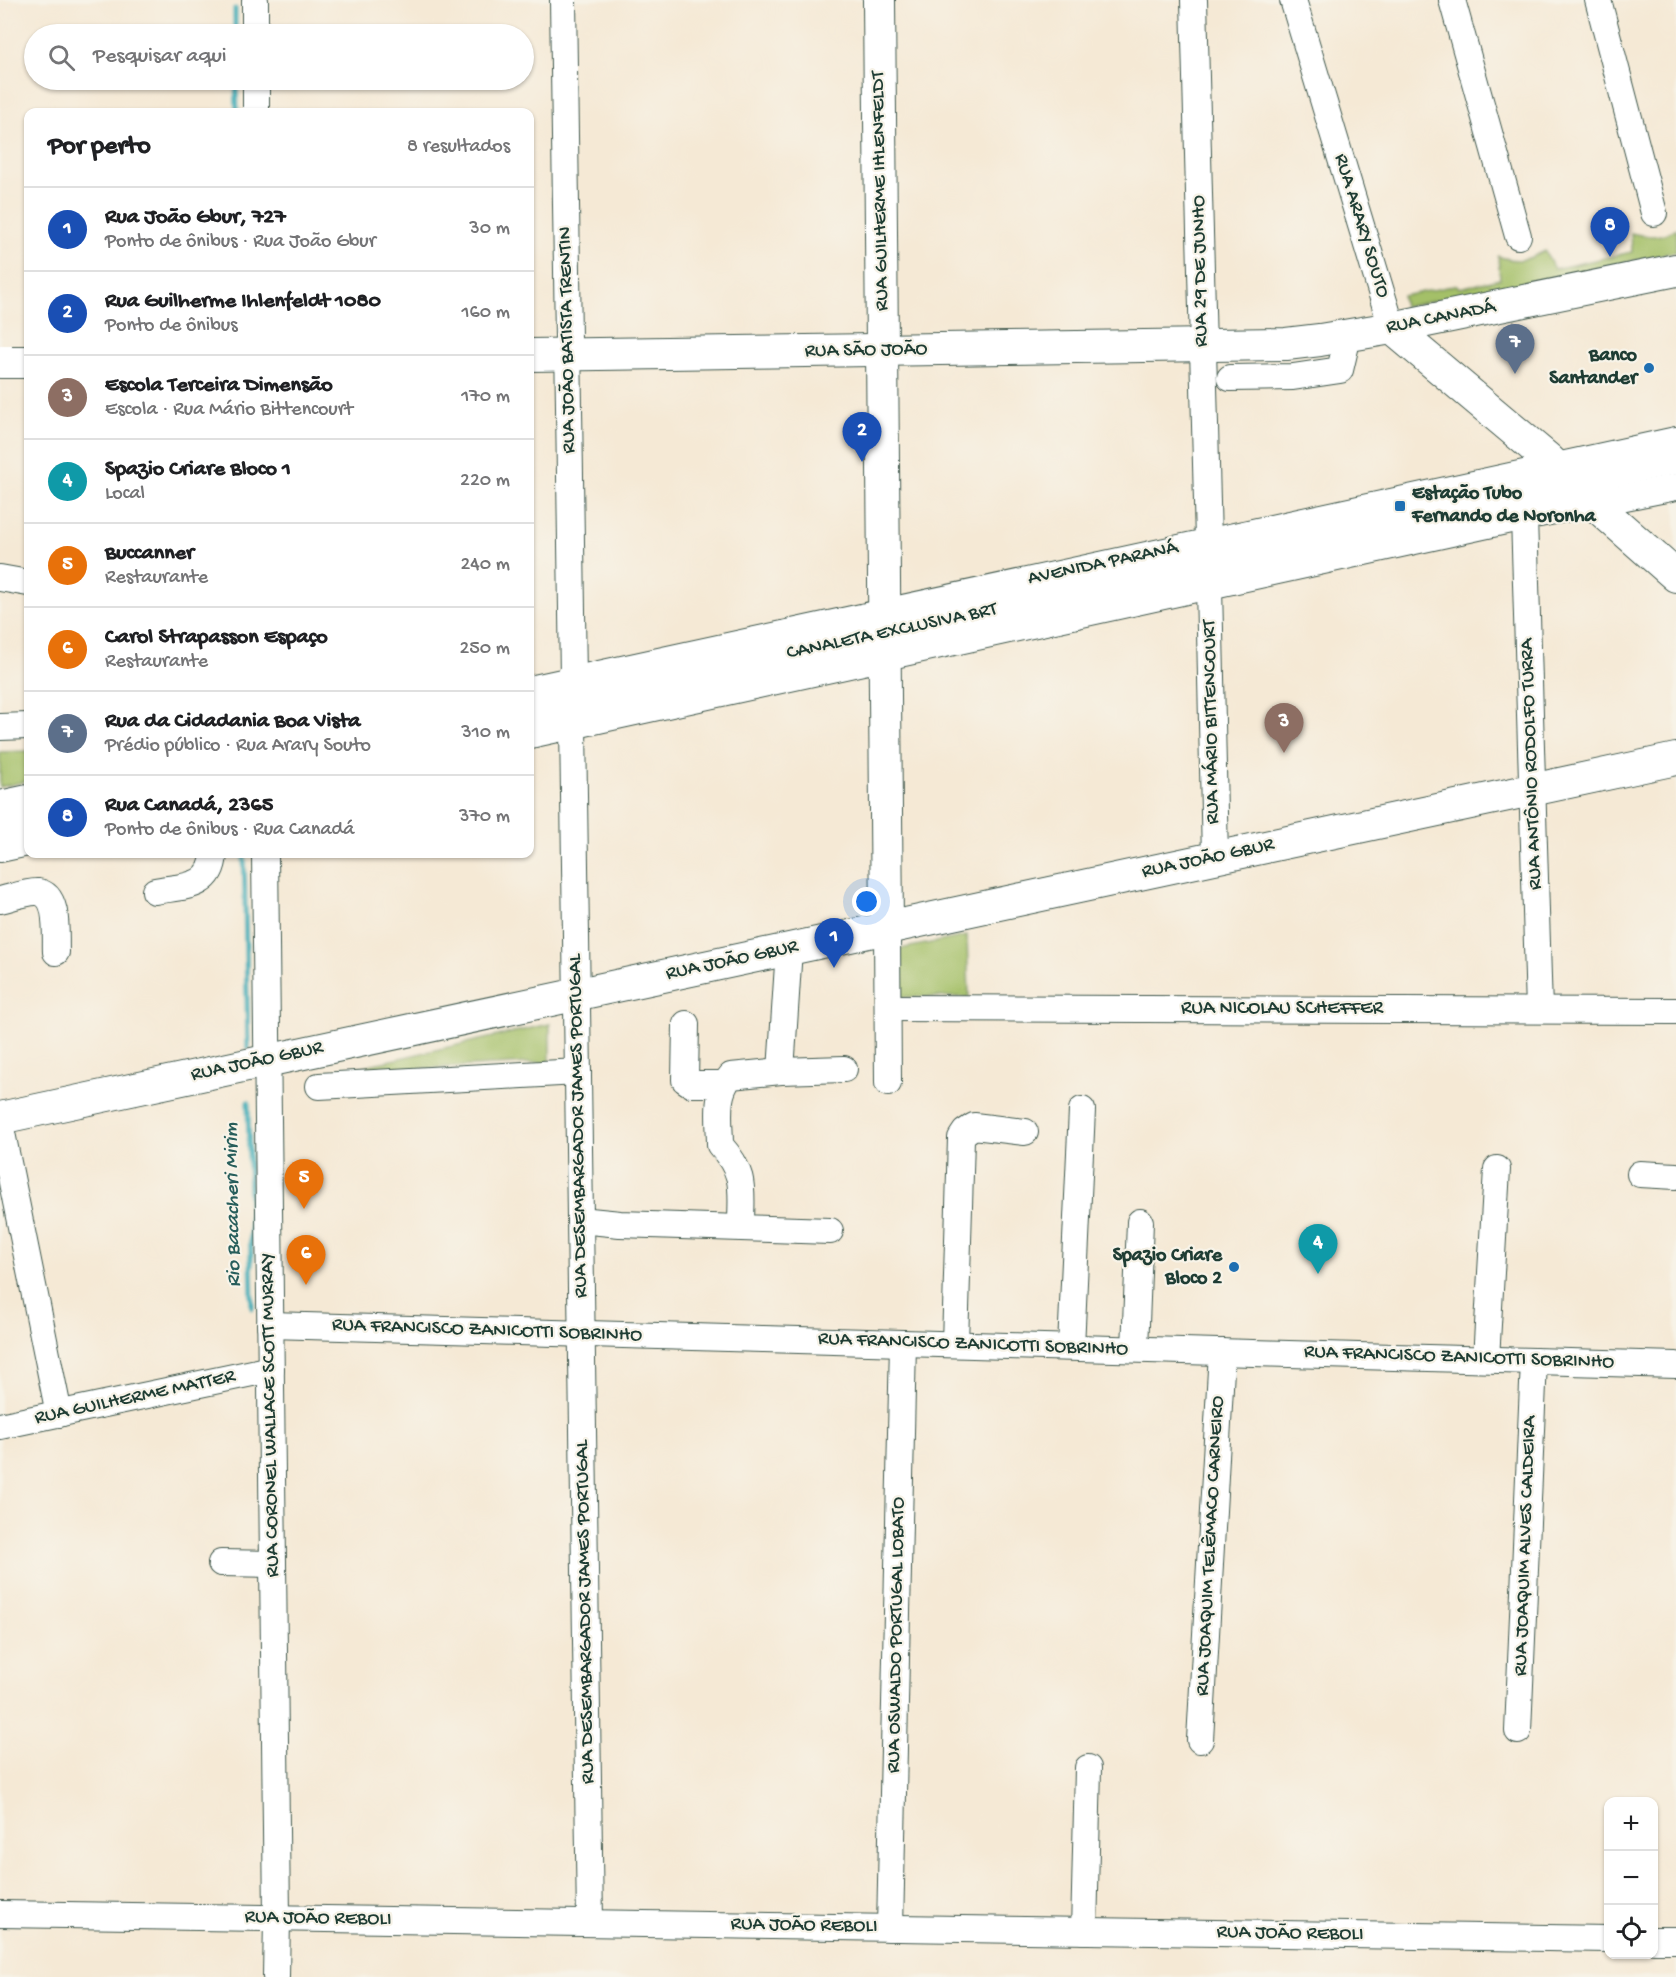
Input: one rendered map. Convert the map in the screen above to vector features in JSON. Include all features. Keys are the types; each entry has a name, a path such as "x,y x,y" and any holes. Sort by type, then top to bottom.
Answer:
{"main road":[{"name":"RUA GUILHERME IHLENFELDT","path":"879,0 885,634"},
{"name":"RUA CANADÁ","path":"1203,346 1269,345 1348,336 1676,270"},
{"path":"1392,328 1564,474 1676,576"},
{"name":"RUA SÃO JOÃO","path":"534,355 1203,346"},
{"path":"0,362 24,362"},
{"path":"885,634 888,928"},
{"name":"RUA JOÃO GBUR","path":"0,1118 1676,759"}],"street":[{"path":"255,0 255,24"},
{"name":"RUA JOÃO BATISTA TRENTIN","path":"563,0 573,679"},
{"name":"RUA 29 DE JUNHO","path":"1194,0 1208,541"},
{"name":"RUA ARARY SOUTO","path":"1293,0 1392,328"},
{"path":"1452,0 1518,236"},
{"path":"1598,0 1654,213"},
{"path":"256,90 256,108"},
{"path":"1230,378 1293,376 1340,370 1348,336"},
{"path":"1269,345 1293,376"},
{"name":"AVENIDA PARANÁ","path":"534,734 573,725 1208,541 1564,474 1676,440"},
{"name":"CANALETA EXCLUSIVA BRT","path":"534,710 885,634 1564,474 1676,461"},
{"name":"AVENIDA PARANÁ","path":"534,688 573,679 1209,586 1676,487"},
{"name":"RUA ANTÔNIO RODOLFO TURRA","path":"1524,518 1539,1010"},
{"path":"0,578 24,582"},
{"name":"RUA MÁRIO BITTENCOURT","path":"1209,586 1215,858"},
{"name":"RUA DESEMBARGADOR JAMES PORTUGAL","path":"573,725 590,1923"},
{"path":"0,727 24,726"},
{"path":"0,804 24,799"},
{"path":"0,827 24,822"},
{"path":"0,849 24,844"},
{"path":"155,891 198,884 207,877 213,866 214,858"},
{"name":"RUA CORONEL WALLACE SCOTT MURRAY","path":"265,858 276,1977"},
{"path":"0,900 37,892 47,896 54,905 56,952"},
{"path":"888,928 888,1083"},
{"path":"781,1071 789,949"},
{"name":"RUA NICOLAU SCHEFFER","path":"888,1008 1676,1011"},
{"path":"686,1024 685,1080 691,1084 724,1084"},
{"path":"741,1227 741,1179 733,1159 720,1145 720,1098 724,1084 731,1076 781,1071 844,1069"},
{"path":"319,1086 578,1072"},
{"path":"1071,1347 1082,1110"},
{"path":"0,1123 59,1414"},
{"path":"955,1344 961,1138 974,1126 1025,1132"},
{"path":"1486,1359 1497,1169"},
{"path":"1640,1174 1676,1176"},
{"path":"580,1220 620,1224 830,1231"},
{"path":"1135,1349 1140,1222"},
{"name":"RUA FRANCISCO ZANICOTTI SOBRINHO","path":"270,1325 1676,1365"},
{"name":"RUA OSWALDO PORTUGAL LOBATO","path":"891,1928 903,1343"},
{"name":"RUA JOAQUIM TELÊMACO CARNEIRO","path":"1200,1740 1222,1352"},
{"name":"RUA JOAQUIM ALVES CALDEIRA","path":"1518,1731 1534,1360"},
{"name":"RUA GUILHERME MATTER","path":"0,1426 271,1369"},
{"path":"221,1563 273,1564"},
{"path":"1084,1931 1088,1768"},
{"name":"RUA JOÃO REBOLI","path":"0,1914 1604,1939"},
{"path":"1658,1940 1676,1940"}],"green space":[{"path":"1676,229 1676,252 1404,307 1402,296 1457,285 1459,288 1500,279 1498,256 1522,259 1545,251 1554,269 1632,252 1631,233 1654,236"},
{"path":"24,751 24,782 0,787 0,752"},
{"path":"967,936 969,997 901,997 899,949"},
{"path":"550,1024 550,1062 334,1073"}],"waterway":[{"name":"Rio Bacacheri Mirim","path":"235,9 235,24"},
{"name":"Rio Bacacheri Mirim","path":"236,90 237,108"},
{"name":"Rio Bacacheri Mirim","path":"244,858 248,1048"},
{"name":"Rio Bacacheri Mirim","path":"248,1102 252,1308"}],"place":[{"name":"Rua Canadá, 2365","path":"1610,257"},
{"name":"Banco Santander","path":"1649,368"},
{"name":"Rua da Cidadania Boa Vista","path":"1515,374"},
{"name":"Rua Guilherme Ihlenfeldt 1080","path":"862,462"},
{"name":"Estação Tubo Fernando de Noronha","path":"1400,506"},
{"name":"Escola Terceira Dimensão","path":"1284,753"},
{"name":"Rua João Gbur, 727","path":"834,968"},
{"name":"Buccanner","path":"304,1209"},
{"name":"Spazio Criare Bloco 2","path":"1234,1267"},
{"name":"Spazio Criare Bloco 1","path":"1318,1274"},
{"name":"Carol Strapasson Espaço","path":"306,1285"}]}
